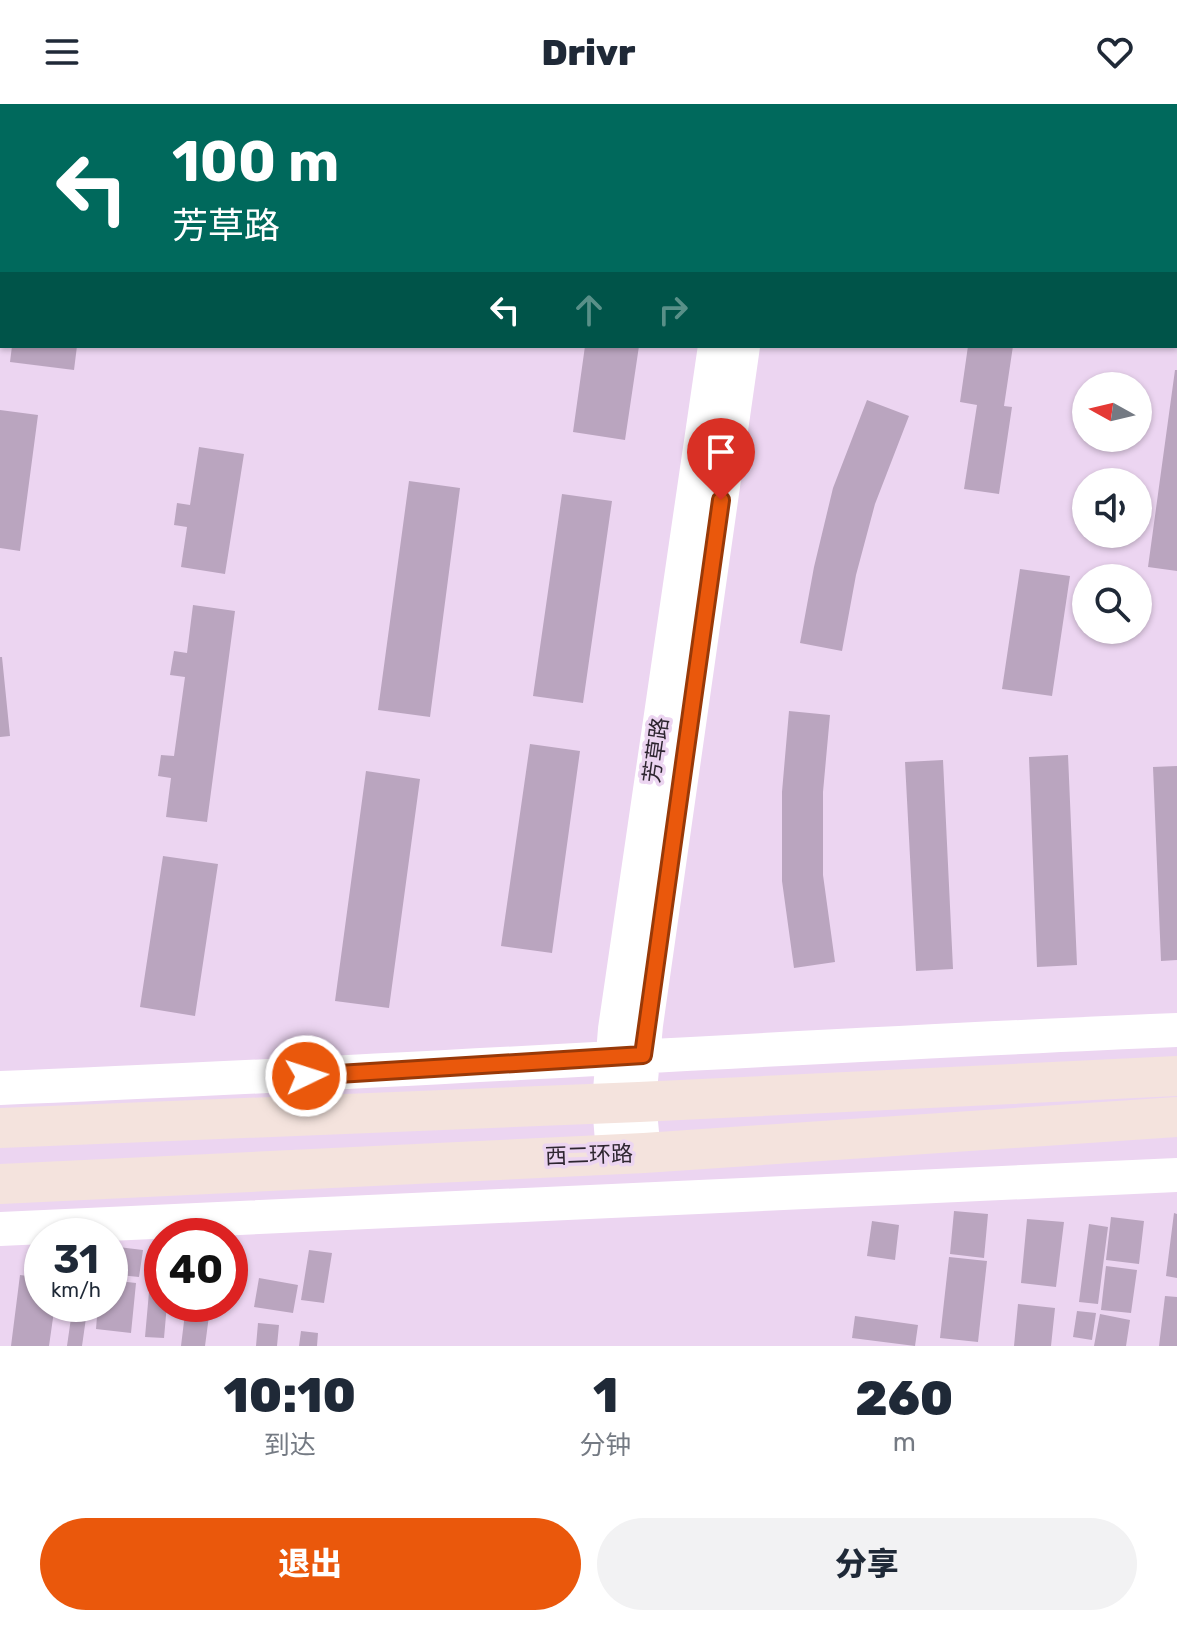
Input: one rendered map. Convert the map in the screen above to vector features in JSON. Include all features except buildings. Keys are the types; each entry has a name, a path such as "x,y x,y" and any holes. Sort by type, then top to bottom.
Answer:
{"main road":[{"path":"0,1128 624,1103 1177,1076"},
{"name":"西二环路","path":"0,1184 628,1153 1177,1117"}],"street":[{"name":"芳草路","path":"628,1153 624,1103 628,1056 715,348"},
{"name":"芳草路","path":"628,1056 743,348"},
{"path":"0,1088 275,1078 628,1056 1177,1030"},
{"path":"0,1229 1177,1175"}],"route":[{"path":"306,1076 643,1055 721,500"}]}
